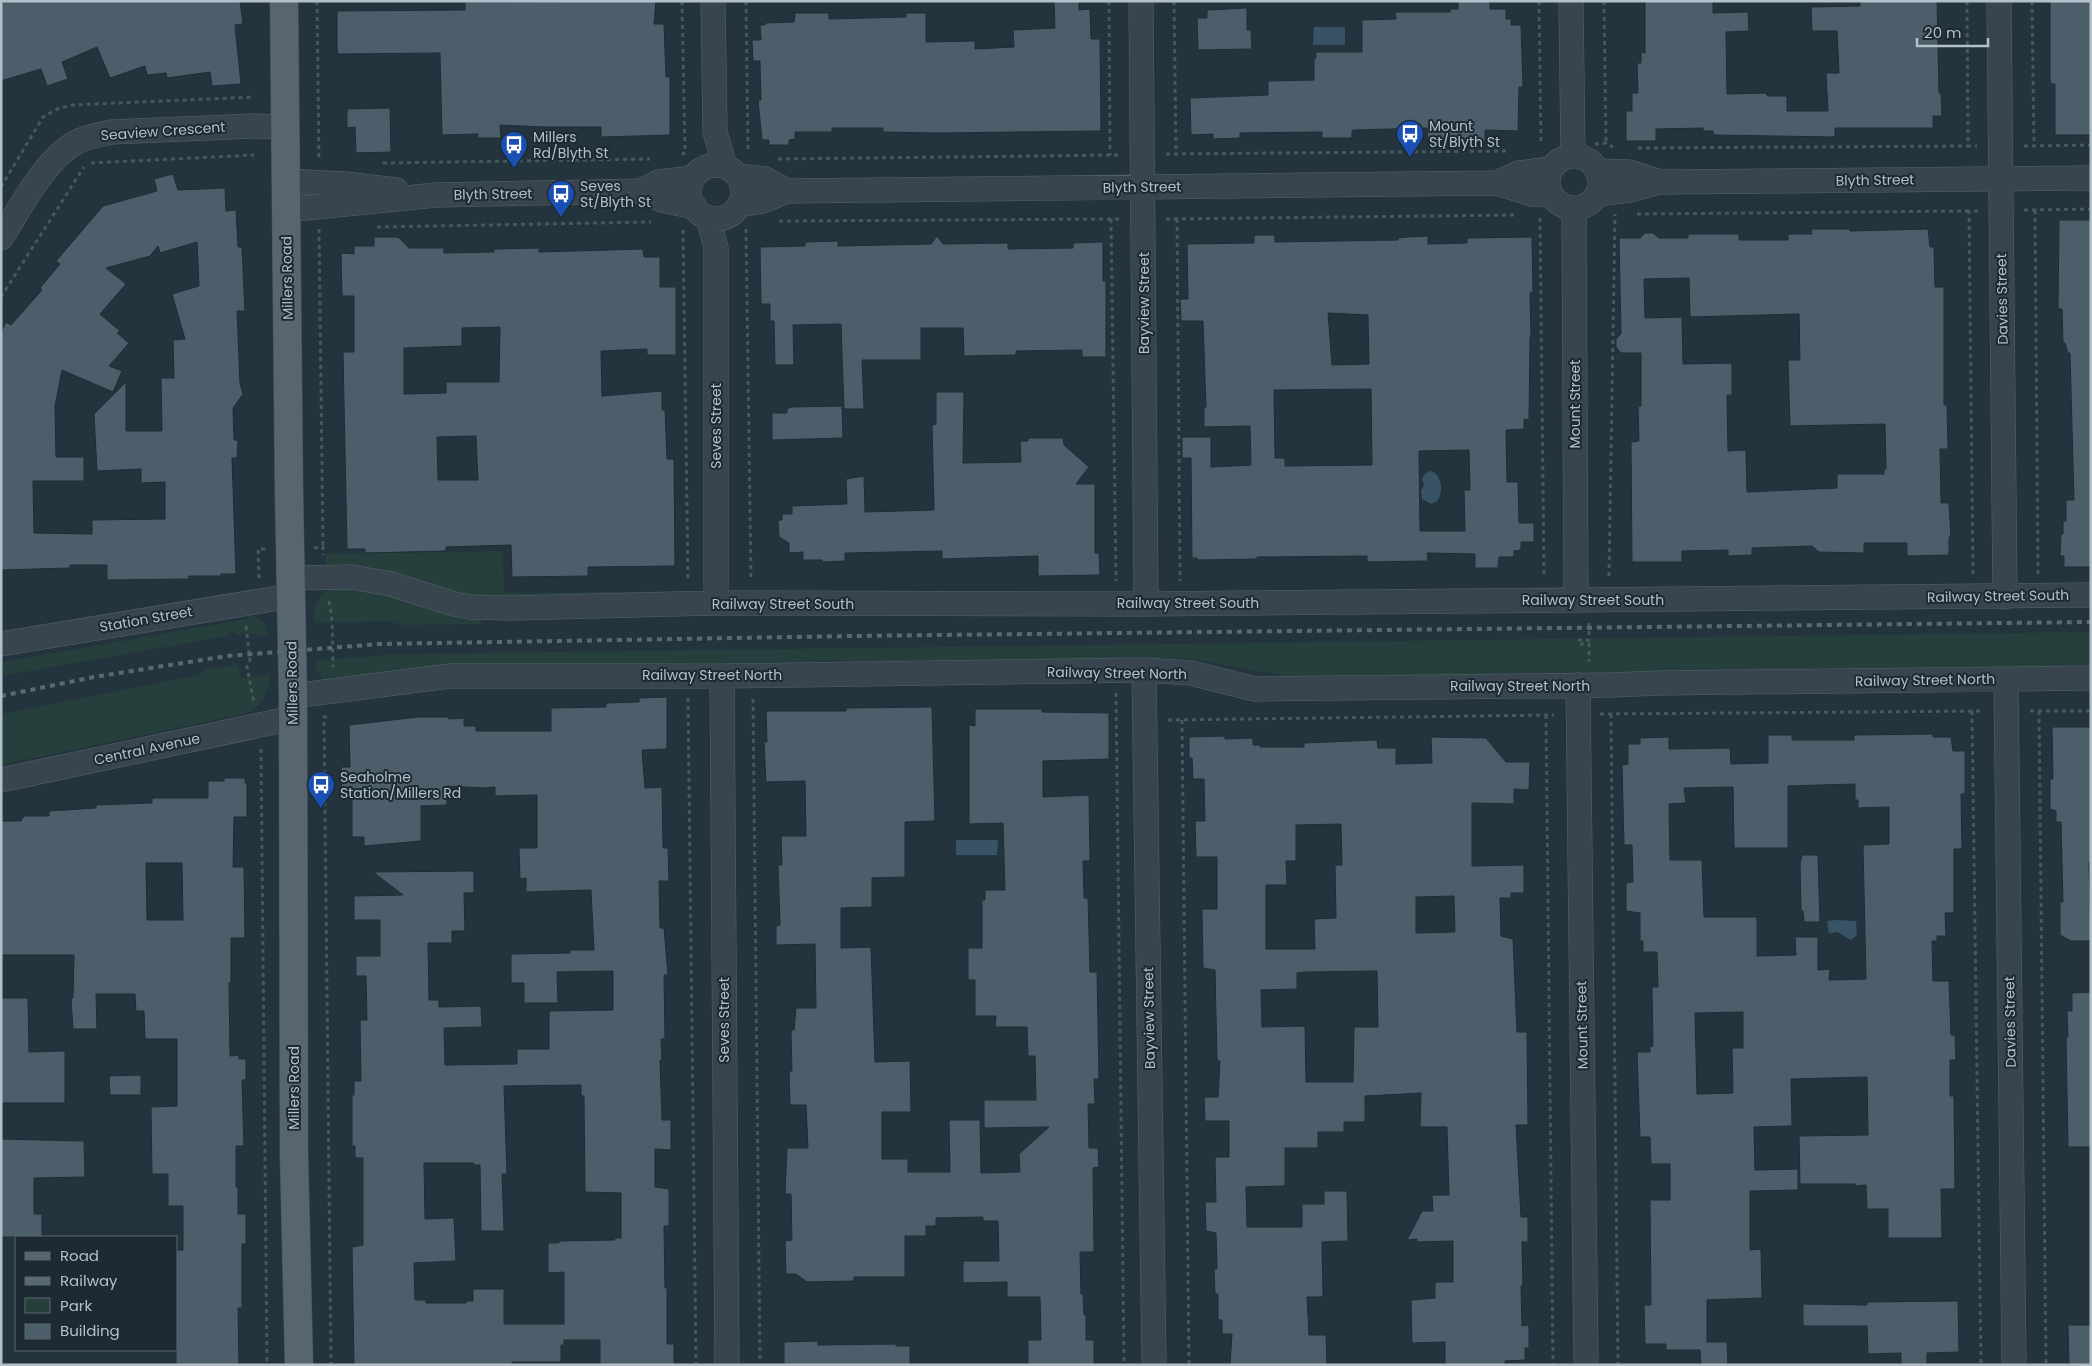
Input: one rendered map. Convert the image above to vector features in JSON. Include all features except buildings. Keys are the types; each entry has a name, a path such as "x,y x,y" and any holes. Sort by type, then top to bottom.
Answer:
{"main road":[{"name":"Millers Road","path":"284,1 289,549 293,707 294,1156 299,1365"}],"street":[{"path":"713,1 716,172"},
{"name":"Bayview Street","path":"1141,1 1146,604"},
{"path":"1571,1 1572,156"},
{"name":"Davies Street","path":"1999,1 2005,597"},
{"name":"Seaview Crescent","path":"1,238 53,161 74,143 90,136 112,132 254,126 285,127"},
{"path":"1572,156 1588,160 1597,171 1600,181 1596,194 1590,202 1574,208 1545,205 1550,169 1556,162 1572,156"},
{"name":"Blyth Street","path":"1496,183 1520,173 1550,169"},
{"name":"Blyth Street","path":"1597,171 1629,172 1660,182"},
{"name":"Blyth Street","path":"641,191 659,182 716,172 765,179 787,191"},
{"path":"716,172 743,192 717,212 690,196 690,186 716,172"},
{"name":"Blyth Street","path":"1596,194 1630,190 1660,182 2091,178"},
{"name":"Blyth Street","path":"286,181 319,206"},
{"name":"Blyth Street","path":"286,210 319,206 345,184 436,195 641,191 662,200 717,212 763,201 787,191 1496,183 1532,194 1545,205"},
{"name":"Mount Street","path":"1574,208 1582,608"},
{"name":"Seves Street","path":"716,604 717,212"},
{"name":"Railway Street South","path":"290,587 324,577 352,577 391,584 454,604 470,607 513,608 716,604 1146,604 1582,608 2091,595"},
{"name":"Station Street","path":"1,644 290,587"},
{"name":"Bayview Street","path":"1144,670 1154,1365"},
{"name":"Railway Street North","path":"293,707 335,691 450,676 722,676 1144,670 1190,672 1255,688 2091,678"},
{"name":"Seves Street","path":"722,676 727,1365"},
{"name":"Davies Street","path":"2006,679 2014,1365"},
{"name":"Mount Street","path":"1586,1365 1578,714 1593,685"},
{"name":"Central Avenue","path":"1,780 293,707"}],"path":[{"path":"317,1 323,547 324,577 334,629 332,646 337,715 324,718 331,1365"},
{"path":"679,155 685,152 682,1"},
{"path":"746,1 748,152"},
{"path":"1109,1 1110,155"},
{"path":"1174,1 1176,154"},
{"path":"1539,1 1541,145"},
{"path":"1604,1 1606,143 1614,148"},
{"path":"2032,1 2034,146"},
{"path":"1634,148 1968,146"},
{"path":"1,297 86,163 254,155"},
{"path":"378,163 653,158"},
{"path":"1544,580 1545,205"},
{"path":"319,206 329,228"},
{"path":"2035,210 2091,210"},
{"path":"1634,214 1969,211"},
{"path":"1609,579 1615,214 1624,214"},
{"path":"1111,219 1116,584"},
{"path":"1177,219 1180,584"},
{"path":"368,227 655,222"},
{"path":"679,226 683,230 688,588"},
{"path":"746,229 751,588"},
{"path":"250,580 259,578 258,549 323,547"},
{"path":"1582,608 1589,640 1579,640 1579,644 1589,644 1593,685 1611,714 1618,1365"},
{"path":"688,689 696,1365"},
{"path":"1116,693 1124,1365"},
{"path":"753,698 760,1365"},
{"path":"2039,710 2046,1365"},
{"path":"1145,721 1578,714 2091,710"},
{"path":"1972,711 1981,1365"},
{"path":"1546,715 1553,1365"},
{"path":"1182,720 1189,1365"},
{"path":"261,746 267,1365"}],"green space":[{"path":"503,551 504,593 698,591 698,593 475,599 428,587 408,577 370,567 339,567 326,564 326,554"},
{"path":"334,587 381,591 448,614 477,619 484,624 403,625 388,621 314,623 315,606 324,593"},
{"path":"248,615 263,622 267,629 268,638 250,633 236,635 234,632 228,636 1,676 1,662 248,619"},
{"path":"2091,632 2091,665 2022,669 1294,678 1194,659 1169,658 438,666 329,681 319,674 315,661 397,654"},
{"path":"238,665 241,678 270,675 270,681 264,697 248,713 1,765 1,714 199,675 205,669"}],"water":[{"path":"1314,27 1345,27 1345,45 1313,45"},
{"path":"1430,471 1437,475 1441,484 1441,493 1437,501 1431,504 1422,499 1421,491 1424,485 1422,479"},
{"path":"956,840 998,840 997,855 956,855"},
{"path":"1827,921 1856,921 1857,935 1851,940 1837,932 1829,933"}],"railway":[{"path":"1,696 94,677 227,656 380,644 852,636 2091,622"}],"place":[{"name":"Mount St/Blyth St","path":"1410,158"},
{"name":"Millers Rd/Blyth St","path":"514,169"},
{"name":"Seves St/Blyth St","path":"561,218"},
{"name":"Seaholme Station/Millers Rd","path":"321,809"}]}
